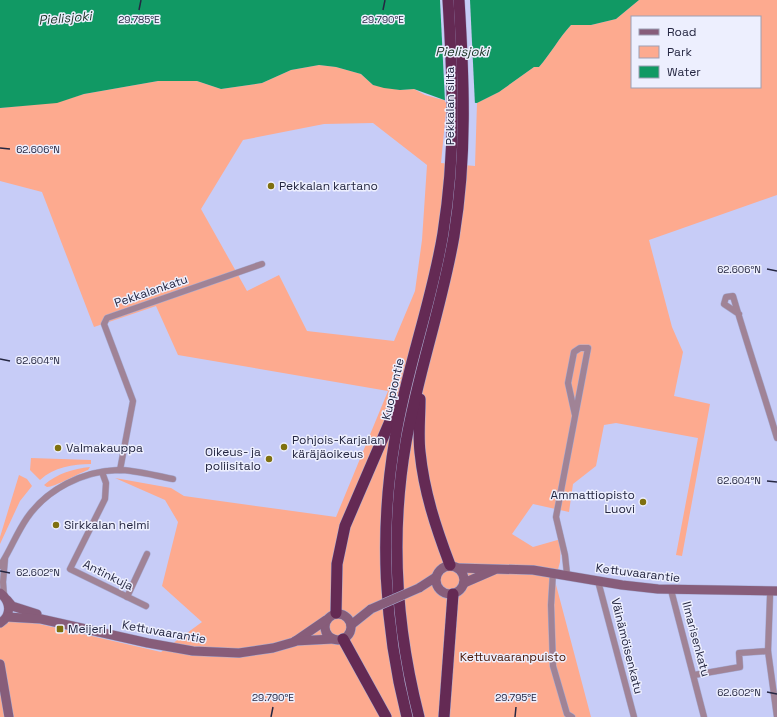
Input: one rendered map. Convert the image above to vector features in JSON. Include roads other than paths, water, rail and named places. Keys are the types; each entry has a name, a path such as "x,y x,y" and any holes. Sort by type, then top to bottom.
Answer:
{"highway":[{"name":"Pekkalan silta","path":"448,0 457,164"},
{"name":"Pekkalan silta","path":"457,164 465,85 460,0"},
{"name":"Kuopiontie","path":"407,717 393,651 386,566 390,479 395,438 409,374 436,269 457,164"},
{"name":"Kuopiontie","path":"419,717 404,650 396,565 401,480 406,442 420,377 447,272 456,223 457,164"},
{"path":"340,614 337,564 345,526 409,374"},
{"path":"420,377 420,450 425,491 435,525 454,566"},
{"path":"444,717 453,594"},
{"path":"338,639 386,717"}],"main road":[{"path":"369,610 351,625 349,634 338,639 325,631 326,620 340,614 369,610 419,588 436,577 441,568 454,566 464,574 464,583 460,590 453,594 445,593 438,588 419,588"},
{"name":"Kettuvaarantie","path":"454,566 526,569 567,574 598,581 672,590 775,591"},
{"name":"Kettuvaarantie","path":"464,583 497,568"},
{"path":"436,577 438,588"},
{"path":"3,622 9,606 4,596"},
{"name":"Kettuvaarantie","path":"4,596 12,606 20,609 102,632"},
{"path":"340,614 351,625"},
{"name":"Kettuvaarantie","path":"3,622 41,619 170,648 213,652 239,653 273,648 294,642 338,639"},
{"name":"Kettuvaarantie","path":"294,642 326,620"},
{"path":"0,664 9,717"}],"street":[{"name":"Pekkalankatu","path":"120,470 133,401 104,324 107,318 262,264"},
{"path":"739,314 777,438"},
{"path":"567,574 565,555 556,517 588,348 580,348 574,352 568,383 575,415"},
{"path":"0,566 27,517 47,496 77,478 102,472 120,470 173,479"},
{"name":"Antinkuja","path":"102,472 106,483 105,499 70,569 146,606"},
{"path":"127,597 147,554"},
{"path":"4,596 3,582 5,558"},
{"path":"553,572 551,605 553,666 567,714 572,717"},
{"name":"Väinämöisenkatu","path":"598,581 634,717"},
{"name":"Ilmarisenkatu","path":"672,590 704,717"},
{"path":"775,591 768,651 776,700 776,717"},
{"path":"694,675 740,667 739,653 768,651"}],"water":[{"name":"Pielisjoki","path":"0,0 639,0 616,19 591,25 571,25 539,67 534,67 499,92 477,103 447,101 414,89 400,90 384,88 373,85 361,74 336,67 319,65 291,70 262,83 221,89 197,81 158,81 84,94 57,103 0,108"}],"place":[{"name":"Pekkalan kartano","path":"271,186"},
{"name":"Pohjois-Karjalan käräjäoikeus","path":"284,447"},
{"name":"Valmakauppa","path":"58,448"},
{"name":"Oikeus- ja poliisitalo","path":"269,459"},
{"name":"Ammattiopisto Luovi","path":"643,502"},
{"name":"Sirkkalan helmi","path":"56,525"},
{"name":"Meijeri I","path":"60,629"}],"park label":[{"name":"Kettuvaaranpuisto","path":"513,657"}]}
